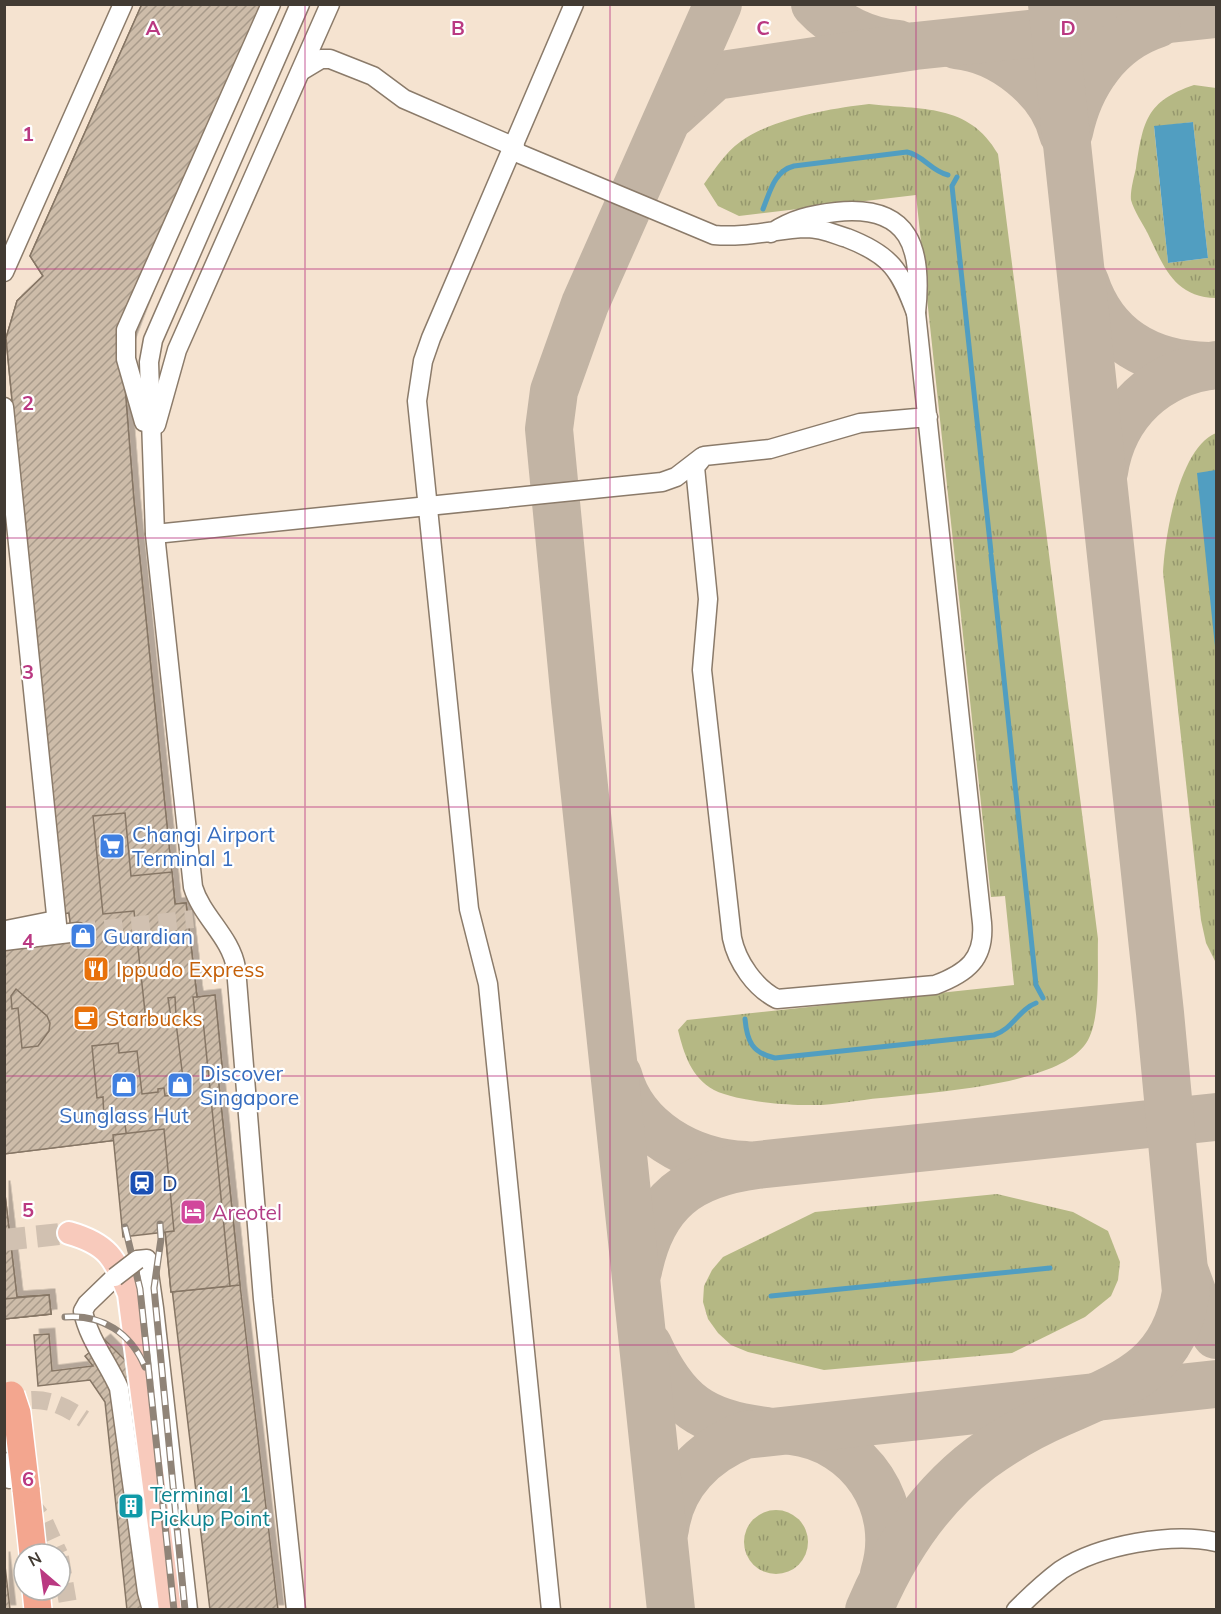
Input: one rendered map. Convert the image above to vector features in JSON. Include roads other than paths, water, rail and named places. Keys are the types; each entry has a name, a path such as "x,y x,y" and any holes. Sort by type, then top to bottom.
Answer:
{"highway":[{"path":"4,1390 11,1395 17,1413 32,1542"},
{"path":"4,1439 11,1446 26,1489"}],"main road":[{"path":"69,1233 94,1240 110,1256 119,1269 129,1294 170,1610"}],"lane":[{"path":"4,272 123,4"},
{"path":"151,444 126,359 126,330 271,4"},
{"path":"296,1610 263,1299 236,968 232,951 200,903 193,887 155,534 149,362 153,340 300,4"},
{"path":"151,444 177,350 330,4"},
{"path":"551,1610 488,984 468,909 417,417 423,361 574,4"},
{"path":"300,72 321,58 330,59 373,76 404,99 697,230 732,237 816,228 869,246 891,261 916,313"},
{"path":"704,456 697,463 695,471 708,599 702,670 732,938 740,960 762,989 777,999 919,988 949,980 968,967 982,947 982,923 916,313 919,282 915,254 903,231 879,213 856,210 804,216 771,233"},
{"path":"4,407 57,927"},
{"path":"155,534 662,482 676,477 692,462 704,456 770,449 860,423 928,417"},
{"path":"193,919 211,925 221,935"},
{"path":"4,941 57,927"},
{"path":"4,930 57,927 78,932"},
{"path":"152,1610 147,1592 118,1388 108,1363 90,1334 83,1311 87,1304 115,1277 137,1260 147,1259 188,1610"},
{"path":"4,1382 18,1398 28,1476 9,1479 4,1462"},
{"path":"1016,1610 1062,1569 1088,1557 1144,1542 1182,1538 1216,1542"}],"water":[{"path":"1193,122 1208,258 1168,263 1154,126"},
{"path":"1216,470 1216,656 1197,473"}],"waterway":[{"path":"763,209 777,177 794,166 907,152 918,156 948,175"},
{"path":"957,177 952,186 991,552"},
{"path":"991,555 1036,985 1043,998"},
{"path":"745,1019 747,1034 752,1045 761,1053 775,1058 994,1035 1001,1032 1036,1003"},
{"path":"771,1296 1050,1268"}],"tunnel":[{"path":"78,932 193,919"},
{"path":"4,1240 69,1233"},
{"path":"6,1408 26,1401 46,1401 65,1408 84,1419"},
{"path":"29,1501 43,1519 54,1542"},
{"path":"68,1602 69,1610"}],"railway":[{"path":"160,1224 161,1239 154,1288 185,1610"},
{"path":"125,1227 140,1289 174,1610"},
{"path":"65,1317 91,1319 114,1328 132,1344 145,1367"}],"place":[{"name":"Changi Airport Terminal 1","path":"112,846"},
{"name":"Guardian","path":"83,936"},
{"name":"Ippudo Express","path":"96,969"},
{"name":"Starbucks","path":"86,1018"},
{"name":"Sunglass Hut","path":"124,1085"},
{"name":"Discover Singapore","path":"180,1085"},
{"name":"D","path":"142,1183"},
{"name":"Areotel","path":"193,1212"},
{"name":"Terminal 1 Pickup Point","path":"131,1506"}]}
